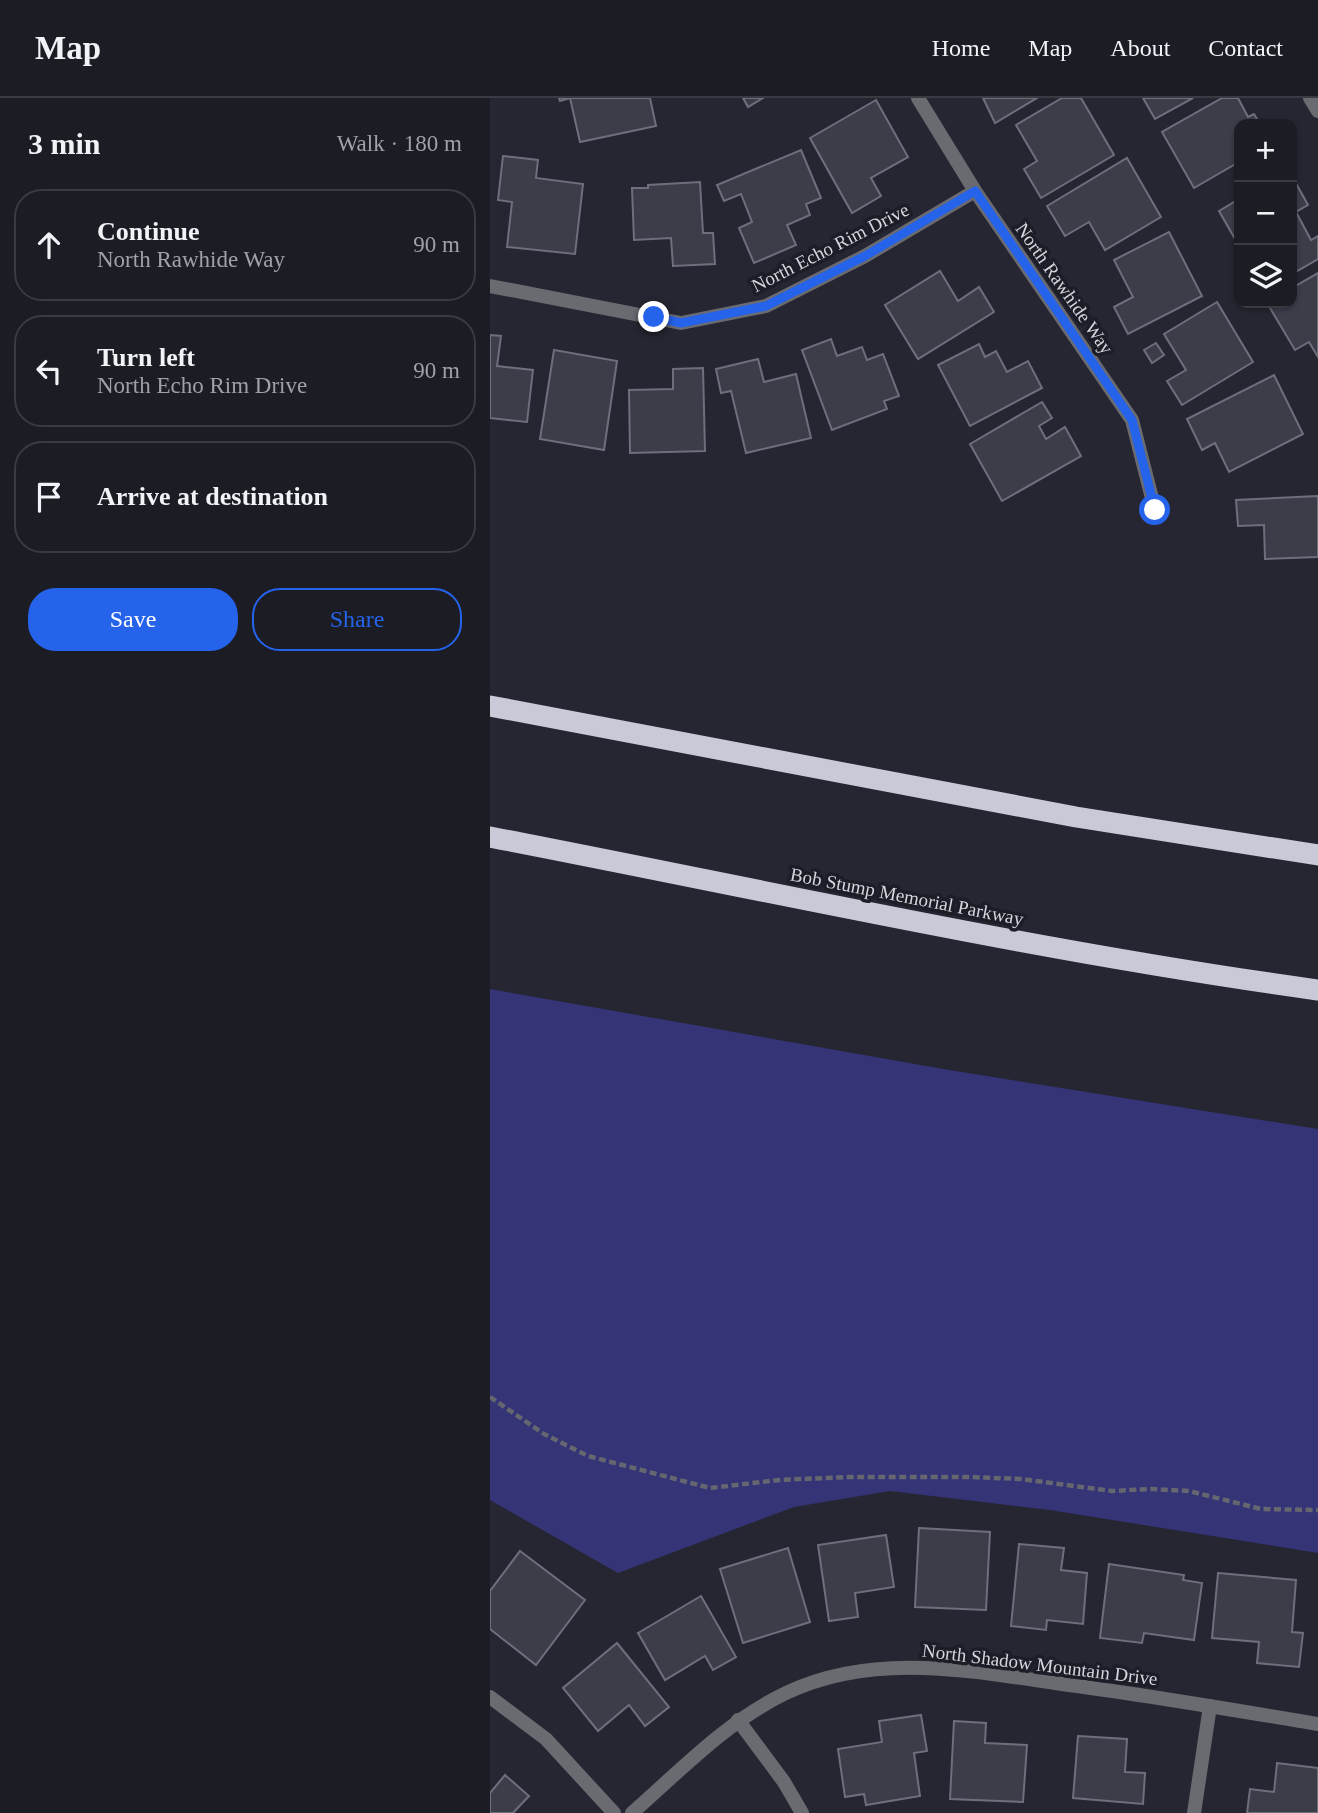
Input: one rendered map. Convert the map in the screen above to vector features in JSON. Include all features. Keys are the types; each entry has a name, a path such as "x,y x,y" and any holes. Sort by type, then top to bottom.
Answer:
{"highway":[{"path":"490,706 1076,817 1318,855"},
{"name":"Bob Stump Memorial Parkway","path":"490,837 662,870 817,904 1072,950 1318,990"}],"street":[{"name":"North Rawhide Way","path":"918,98 975,191 1132,420 1155,510"},
{"path":"1310,98 1318,111"},
{"name":"North Echo Rim Drive","path":"490,286 681,323 766,306 865,256 975,191"},
{"name":"North Shadow Mountain Drive","path":"632,1813 738,1720 786,1693 822,1679 870,1670 909,1667 963,1670 1318,1724"},
{"path":"490,1697 546,1739 614,1813"},
{"path":"1194,1813 1210,1706"},
{"path":"738,1720 802,1813"}],"path":[{"path":"490,1397 544,1434 588,1456 710,1488 779,1480 849,1477 1021,1479 1112,1491 1189,1491 1261,1508 1318,1510"}],"shaded area":[{"path":"490,989 949,1070 1318,1129 1318,1553 1050,1510 890,1491 794,1507 618,1573 490,1500"}],"building":[{"path":"570,98 650,98 656,126 580,142"},
{"path":"743,98 763,98 748,107"},
{"path":"983,98 1037,98 995,123"},
{"path":"1062,98 1081,98 1114,155 1041,198 1024,169 1037,161 1016,125"},
{"path":"1143,98 1193,98 1155,119"},
{"path":"1222,98 1238,98 1248,117 1254,114 1257,119 1234,119 1234,165 1194,188 1162,132"},
{"path":"876,100 908,157 871,178 881,196 852,213 810,138"},
{"path":"801,150 821,198 806,204 810,215 787,225 796,245 754,263 739,228 752,222 741,194 724,201 717,185"},
{"path":"503,156 538,160 536,178 583,184 575,254 507,247 512,202 498,200"},
{"path":"1127,158 1161,217 1105,250 1089,222 1065,236 1047,206"},
{"path":"700,182 703,233 713,233 715,264 673,266 671,238 634,240 632,188"},
{"path":"1297,185 1308,205 1297,211"},
{"path":"1234,202 1234,237 1219,211"},
{"path":"1297,214 1311,240 1318,236 1318,259 1297,271"},
{"path":"1169,232 1202,296 1128,334 1114,307 1133,297 1114,260"},
{"path":"940,271 958,301 979,287 994,312 918,359 885,305"},
{"path":"1318,273 1318,357 1309,342 1295,350 1270,308 1297,308 1297,285"},
{"path":"1217,302 1253,362 1182,405 1167,381 1186,370 1164,334"},
{"path":"490,335 501,336 497,366 533,370 527,422 490,418"},
{"path":"831,339 837,356 862,347 867,360 883,354 899,396 884,401 887,409 832,430 802,350"},
{"path":"1156,343 1164,355 1152,363 1144,350"},
{"path":"979,344 985,357 996,351 1007,372 1028,361 1042,388 970,426 938,365"},
{"path":"554,350 617,361 604,450 540,439"},
{"path":"758,359 764,382 796,374 811,438 746,453 731,391 721,393 716,369"},
{"path":"703,368 705,451 630,453 629,390 673,389 673,369"},
{"path":"1274,375 1303,434 1229,472 1215,443 1202,450 1187,419"},
{"path":"1042,402 1052,418 1039,426 1046,439 1065,427 1081,456 1002,501 970,444"},
{"path":"1318,496 1318,557 1265,559 1264,525 1238,526 1236,500"},
{"path":"919,1528 990,1532 986,1610 915,1607"},
{"path":"886,1535 894,1587 855,1593 858,1617 829,1621 818,1545"},
{"path":"1019,1544 1064,1548 1061,1570 1087,1573 1083,1624 1047,1620 1046,1630 1011,1626"},
{"path":"788,1548 810,1622 743,1643 720,1569"},
{"path":"520,1551 585,1600 536,1665 490,1629 490,1591"},
{"path":"1109,1564 1184,1575 1183,1580 1202,1583 1194,1640 1144,1633 1142,1643 1100,1638"},
{"path":"1218,1573 1296,1580 1292,1632 1303,1633 1299,1667 1257,1663 1259,1642 1212,1638"},
{"path":"701,1596 736,1657 713,1670 705,1656 665,1680 638,1633"},
{"path":"617,1643 669,1707 645,1726 629,1705 598,1731 563,1688"},
{"path":"921,1715 927,1751 914,1753 920,1796 866,1805 864,1794 845,1797 838,1749 882,1742 879,1721"},
{"path":"954,1721 986,1723 985,1743 1027,1745 1023,1802 950,1799"},
{"path":"1078,1736 1127,1739 1125,1772 1145,1773 1143,1804 1073,1798"},
{"path":"1277,1763 1318,1768 1318,1813 1247,1813 1250,1789 1274,1792"},
{"path":"505,1775 529,1796 513,1813 490,1813 490,1793"}],"route":[{"path":"654,317 681,323 766,306 865,256 975,191 1132,420 1155,510"}]}
